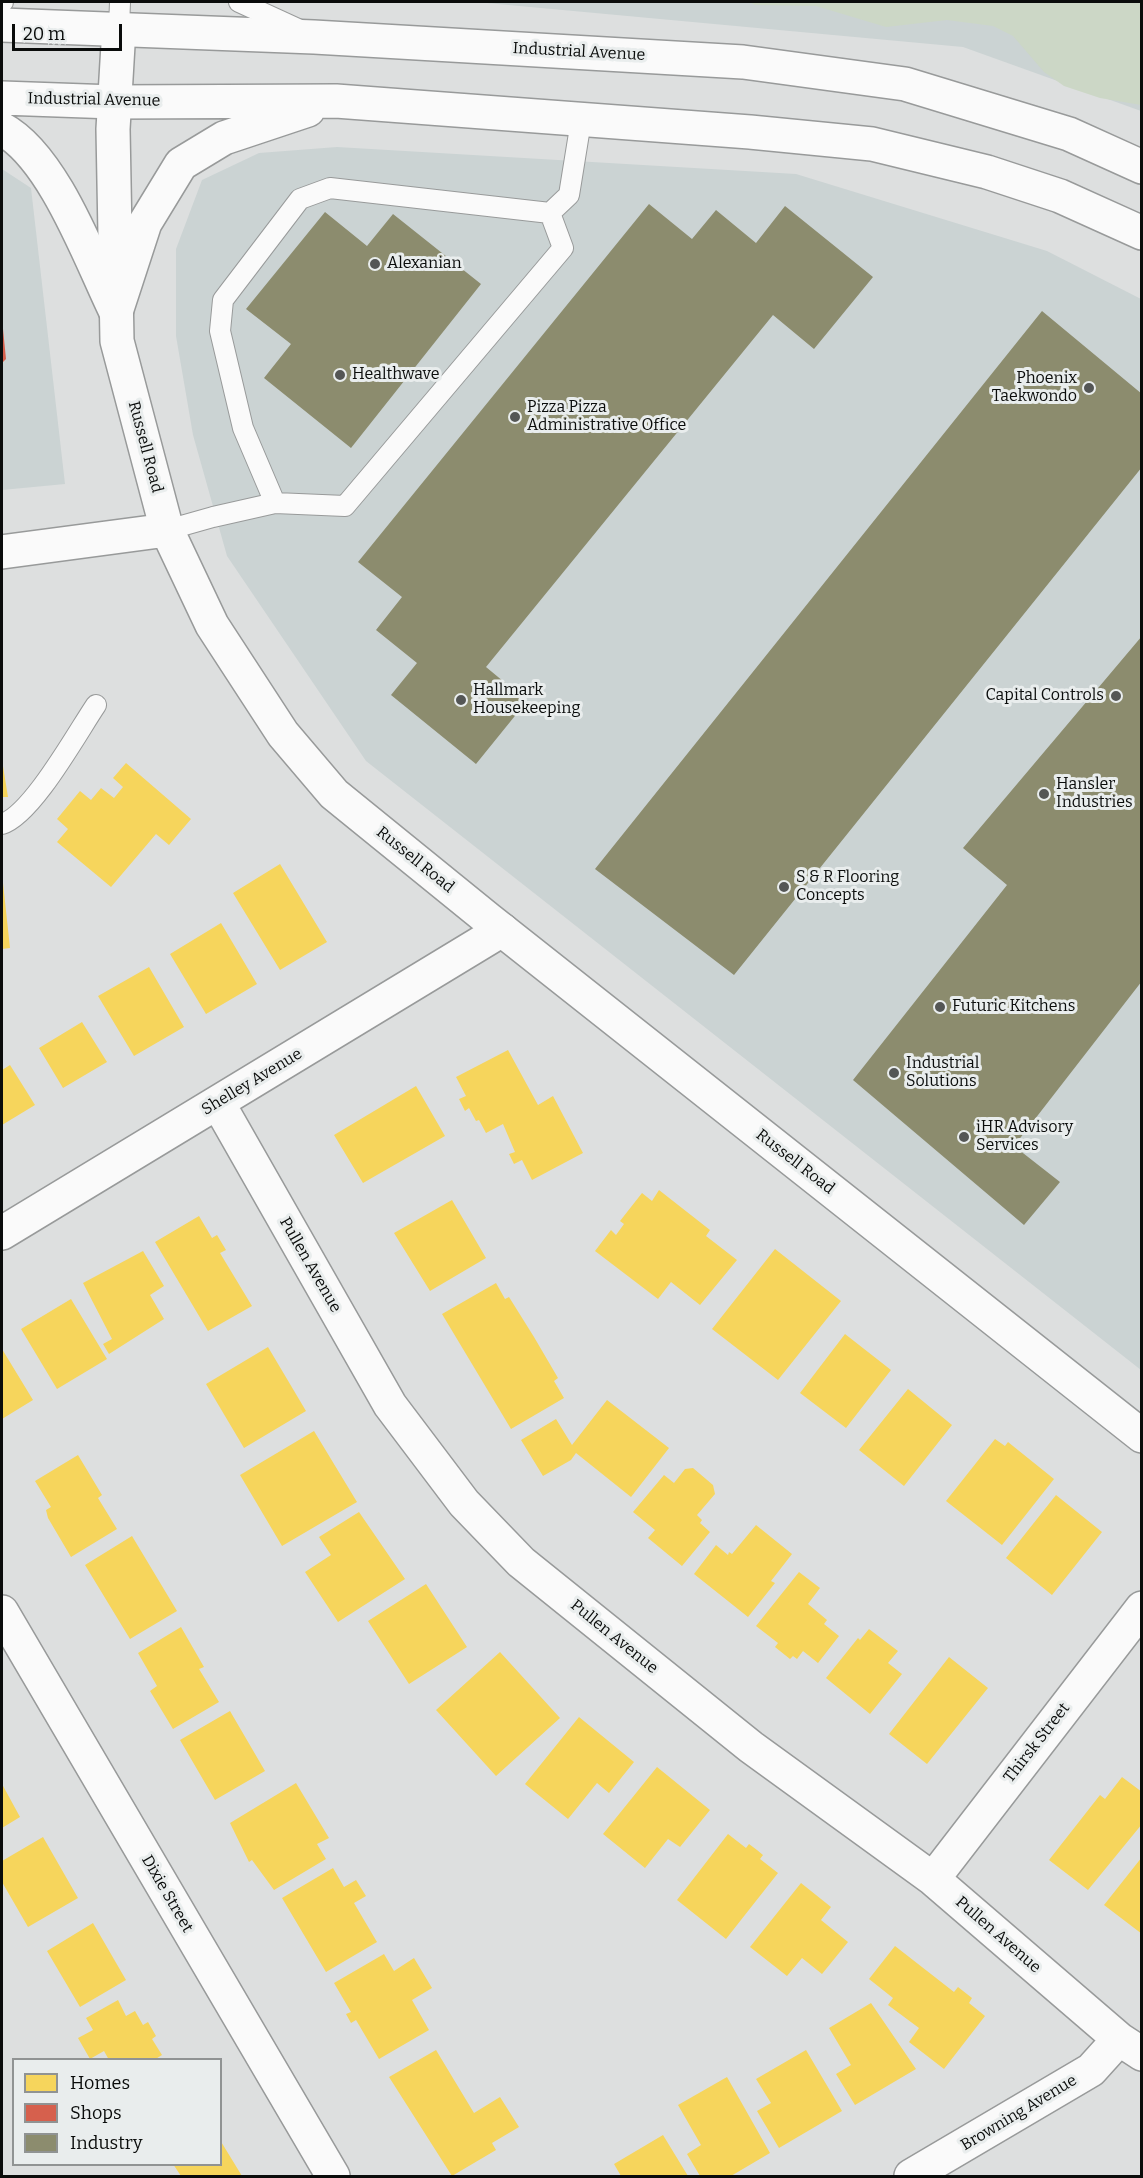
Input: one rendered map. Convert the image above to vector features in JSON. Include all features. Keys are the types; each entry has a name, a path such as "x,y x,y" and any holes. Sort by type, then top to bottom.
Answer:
{"street":[{"name":"Industrial Avenue","path":"2,25 119,15 314,37 742,62 905,84 1070,134 1142,167"},
{"name":"Russell Road","path":"119,15 114,102 117,341 167,530 212,625 283,734 334,794 502,930 1142,1436"},
{"name":"Industrial Avenue","path":"2,98 114,102 336,101 750,132 872,144 987,172 1059,195 1142,232"},
{"path":"116,312 145,224 181,164 224,138 336,101"},
{"path":"2,129 31,153 55,186 116,312"},
{"path":"2,552 167,530"},
{"name":"Shelley Avenue","path":"2,1233 502,930"},
{"name":"Pullen Avenue","path":"218,1103 390,1405 464,1503 521,1562 751,1747 933,1879 1130,2046"},
{"name":"Thirsk Street","path":"933,1879 1142,1608"},
{"name":"Dixie Street","path":"2,1612 333,2176"},
{"name":"Browning Avenue","path":"911,2176 1130,2046"}],"lane":[{"path":"239,2 314,37"},
{"path":"275,503 243,428 220,331 223,300 300,199 330,188 550,213 569,195 581,121"},
{"path":"167,530 275,503 345,506 563,248 550,213"},
{"path":"2,824 11,821 39,790 96,705"}],"shaded area":[{"path":"476,2 1141,2 1141,111 963,47"},
{"path":"337,147 796,174 1047,251 1141,299 1141,1370 366,761 227,556 193,435 176,336 176,249 202,180 259,153"},
{"path":"2,169 31,188 65,484 2,490"}],"green space":[{"path":"749,2 1141,2 1141,105 1100,98 1064,86 1044,72 1013,36 993,26 947,20 886,27 816,6 755,5"}],"building: Homes":[{"path":"2,760 8,797 2,797"},
{"path":"126,763 191,819 169,845 156,834 111,887 57,842 68,829 57,819 80,791 91,800 101,788 114,798 123,787 113,778"},
{"path":"280,864 327,942 280,970 233,893"},
{"path":"2,884 10,948 2,949"},
{"path":"221,923 257,984 206,1014 170,954"},
{"path":"149,967 184,1027 134,1056 98,996"},
{"path":"82,1022 107,1062 63,1088 39,1048"},
{"path":"508,1050 538,1105 553,1096 583,1153 532,1180 522,1160 514,1164 509,1154 515,1152 503,1124 486,1133 469,1108 465,1111 459,1099 466,1096 456,1077"},
{"path":"10,1065 35,1105 2,1125 2,1070"},
{"path":"416,1086 445,1136 363,1183 334,1135"},
{"path":"659,1190 710,1230 706,1236 737,1260 700,1305 671,1282 658,1299 595,1251 611,1230 616,1235 624,1224 620,1221 642,1193 652,1201"},
{"path":"452,1200 486,1258 430,1291 394,1233"},
{"path":"199,1216 212,1238 217,1235 226,1250 220,1253 252,1306 208,1331 155,1242"},
{"path":"775,1249 841,1301 778,1380 712,1329"},
{"path":"143,1251 164,1286 150,1295 164,1319 109,1354 103,1344 112,1339 83,1283"},
{"path":"496,1283 505,1299 509,1297 534,1337 558,1378 554,1381 564,1398 511,1429 442,1314"},
{"path":"71,1299 107,1359 57,1389 21,1329"},
{"path":"845,1334 891,1370 846,1428 800,1393"},
{"path":"268,1347 306,1411 244,1448 206,1384"},
{"path":"2,1349 33,1400 2,1419"},
{"path":"908,1389 952,1425 904,1486 859,1450"},
{"path":"607,1400 669,1448 631,1497 576,1453 571,1460 543,1476 521,1440 556,1419 572,1445"},
{"path":"314,1431 357,1502 282,1546 240,1475"},
{"path":"995,1439 1005,1446 1008,1442 1054,1479 1002,1545 946,1501"},
{"path":"78,1455 102,1495 98,1498 117,1529 71,1557 48,1518 46,1510 51,1507 35,1481"},
{"path":"693,1468 713,1485 715,1494 697,1515 702,1520 700,1523 710,1532 682,1566 648,1538 655,1530 633,1512 664,1475 674,1483 685,1469"},
{"path":"1056,1495 1102,1532 1052,1595 1006,1558"},
{"path":"359,1512 405,1579 338,1622 305,1572 331,1555 319,1537"},
{"path":"756,1525 792,1554 771,1581 775,1583 748,1617 694,1574 716,1545 728,1555 729,1552 732,1554"},
{"path":"132,1536 177,1611 130,1639 85,1565"},
{"path":"799,1572 820,1588 808,1604 827,1620 824,1624 839,1636 818,1663 803,1651 797,1659 793,1656 790,1659 775,1647 778,1643 756,1626"},
{"path":"426,1584 467,1647 409,1684 368,1621"},
{"path":"181,1627 204,1667 199,1669 219,1702 173,1729 150,1691 157,1686 138,1653"},
{"path":"869,1629 898,1651 888,1663 902,1674 870,1714 826,1678 858,1638 860,1640"},
{"path":"500,1652 560,1718 496,1776 436,1710"},
{"path":"949,1657 988,1688 927,1764 889,1734"},
{"path":"230,1711 265,1771 215,1800 180,1740"},
{"path":"579,1717 634,1762 609,1793 597,1783 568,1819 525,1784"},
{"path":"657,1767 710,1810 680,1847 668,1839 645,1868 603,1834"},
{"path":"1122,1777 1142,1792 1142,1824 1088,1890 1049,1860 1100,1795 1105,1799"},
{"path":"296,1783 329,1838 317,1844 326,1859 274,1890 252,1860 249,1862 230,1823"},
{"path":"2,1784 20,1817 2,1828"},
{"path":"728,1834 746,1848 749,1844 757,1850 763,1855 760,1859 778,1873 726,1939 677,1900"},
{"path":"43,1837 78,1898 28,1927 2,1882 2,1861"},
{"path":"1142,1857 1142,1934 1104,1905"},
{"path":"333,1868 344,1887 356,1880 366,1896 354,1903 377,1942 326,1972 282,1898"},
{"path":"801,1883 831,1907 821,1920 848,1942 822,1974 802,1958 787,1976 750,1947"},
{"path":"93,1923 126,1980 80,2007 47,1951"},
{"path":"895,1946 954,1992 958,1987 972,1998 969,2003 985,2016 944,2069 909,2042 919,2028 888,2005 893,1998 869,1979"},
{"path":"384,1954 394,1971 414,1958 432,1988 412,2000 429,2030 379,2059 356,2020 351,2023 346,2014 351,2012 334,1983"},
{"path":"118,2000 126,2016 135,2011 143,2025 148,2022 156,2036 152,2039 162,2055 157,2058 108,2058 104,2051 89,2058 78,2038 93,2030 86,2018"},
{"path":"871,2003 916,2069 855,2105 836,2074 851,2065 829,2028"},
{"path":"436,2050 474,2113 500,2097 519,2127 492,2143 496,2150 452,2176 389,2077"},
{"path":"806,2050 842,2111 779,2148 757,2111 771,2103 756,2079"},
{"path":"727,2077 770,2153 731,2176 700,2176 687,2154 701,2145 678,2105"},
{"path":"663,2135 688,2176 621,2176 614,2164"},
{"path":"222,2143 242,2176 181,2176 174,2166 222,2166"}],"building: Shops":[{"path":"2,319 6,359 2,363"}],"building: Industry":[{"path":"649,204 692,239 716,210 756,243 785,206 873,277 814,349 773,315 486,667 527,701 476,764 391,695 417,663 376,630 402,597 358,562"},
{"path":"325,212 367,246 393,214 481,284 351,448 264,378 291,344 246,309"},
{"path":"1042,311 1142,394 1142,467 734,975 595,869"},
{"path":"1142,636 1142,981 1014,1146 1060,1182 1024,1225 853,1080 1007,885 963,848"}],"place":[{"name":"Alexanian","path":"375,264"},
{"name":"Healthwave","path":"340,375"},
{"name":"Phoenix Taekwondo","path":"1089,388"},
{"name":"Pizza Pizza Administrative Office","path":"515,417"},
{"name":"Capital Controls","path":"1116,696"},
{"name":"Hallmark Housekeeping","path":"461,700"},
{"name":"Hansler Industries","path":"1044,794"},
{"name":"S & R Flooring Concepts","path":"784,887"},
{"name":"Futuric Kitchens","path":"940,1007"},
{"name":"Industrial Solutions","path":"894,1073"},
{"name":"iHR Advisory Services","path":"964,1137"}]}
